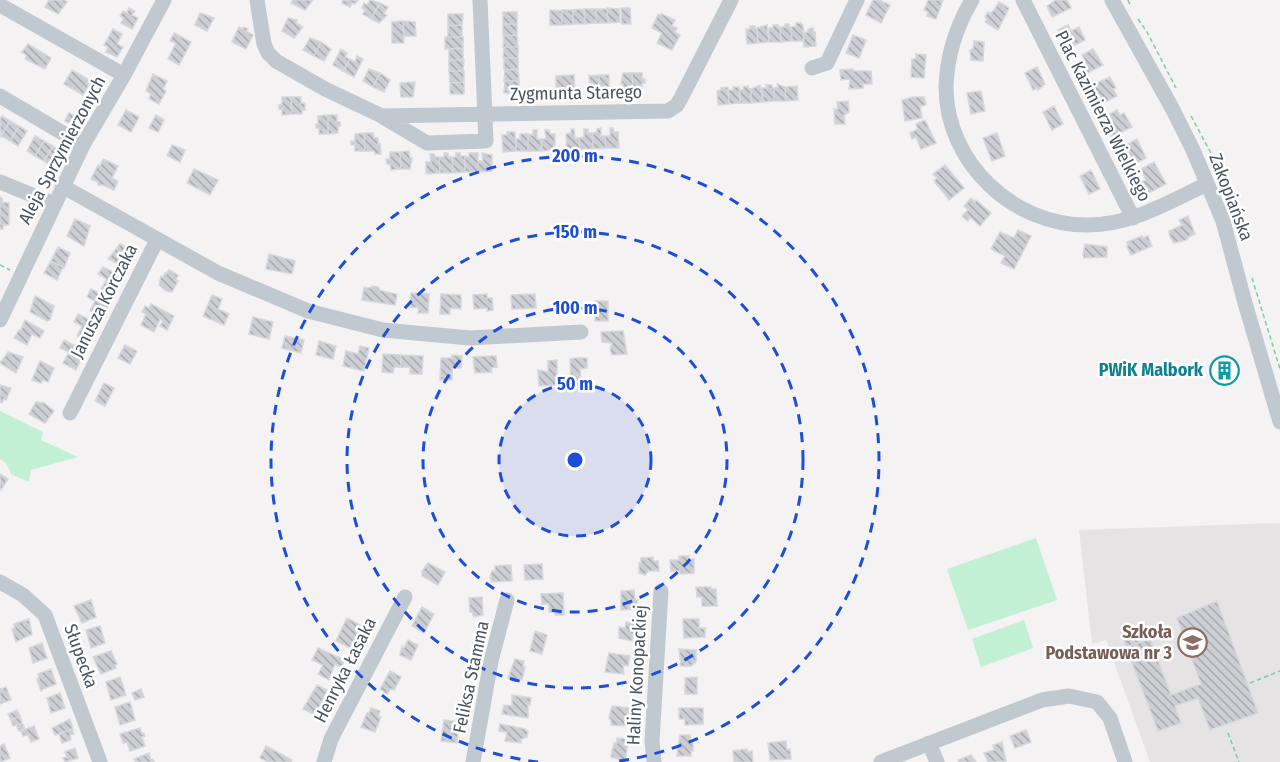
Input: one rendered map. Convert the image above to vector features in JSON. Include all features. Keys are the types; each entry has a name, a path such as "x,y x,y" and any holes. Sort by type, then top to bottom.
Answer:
{"street":[{"name":"Aleja Sprzymierzonych","path":"0,320 83,145 164,0"},
{"name":"Zygmunta Starego","path":"257,0 264,44 268,53 276,61 325,89 382,116 427,143 486,141 484,113"},
{"path":"480,0 484,113"},
{"name":"Zygmunta Starego","path":"382,116 668,111 677,105 681,98 731,0"},
{"path":"812,68 826,63 857,0"},
{"path":"972,0 953,38 946,87 948,107 954,133 974,168 1000,195 1019,208 1061,223 1114,224 1133,218 1207,184"},
{"name":"Plac Kazimierza Wielkiego","path":"1023,0 1133,218"},
{"name":"Zakopiańska","path":"1112,0 1172,108 1223,221 1280,422"},
{"path":"0,5 124,75"},
{"path":"0,96 83,145"},
{"path":"0,182 54,204"},
{"name":"Janusza Korczaka","path":"62,186 157,240 70,413"},
{"path":"157,240 218,273 308,310 383,330 470,338 581,332"},
{"name":"Słupecka","path":"0,582 23,595 45,615 100,762"},
{"name":"Haliny Konopackiej","path":"654,762 652,741 661,591"},
{"name":"Henryka Łasaka","path":"324,762 331,739 405,597"},
{"name":"Feliksa Stamma","path":"473,762 491,661 507,600"},
{"path":"881,762 1042,700 1069,696 1097,702 1110,718 1125,762"},
{"path":"929,744 937,762"}],"path":[{"path":"1250,683 1280,671"},
{"path":"1228,733 1239,762"}],"shaded area":[{"name":"Szkoła Podstawowa nr 3","path":"1280,523 1280,762 1150,762 1106,640 1092,644 1079,530"}],"green space":[{"path":"0,411 43,432 41,440 78,457 31,470 29,482 11,474 6,463 0,459"},
{"path":"1036,538 1057,600 968,630 947,569"},
{"path":"1024,620 1033,648 981,667 972,639"}],"building":[{"path":"49,0 67,2 58,14 45,7"},
{"path":"293,0 313,0 305,10 291,3"},
{"path":"343,0 358,0 350,7 342,3"},
{"path":"370,0 380,3 371,19 363,14 365,10 362,8 364,3 367,5"},
{"path":"873,0 890,5 881,23 866,15"},
{"path":"928,0 943,0 936,19 927,16 928,12 924,10"},
{"path":"1056,0 1067,0 1071,8 1052,17 1047,6"},
{"path":"999,2 1009,8 998,30 985,22 987,19 985,17 988,12 990,14 994,10"},
{"path":"380,3 388,7 384,14 387,15 379,23 371,19"},
{"path":"129,8 135,11 132,15 138,18 132,29 121,23 124,18 120,16 123,11 127,13"},
{"path":"607,8 619,9 620,22 608,23"},
{"path":"621,8 630,8 631,24 622,24"},
{"path":"584,9 596,9 596,23 585,24"},
{"path":"596,9 607,9 608,23 596,23"},
{"path":"550,10 562,11 562,25 550,25"},
{"path":"562,10 573,10 573,24 562,25"},
{"path":"573,10 584,10 585,24 573,24"},
{"path":"503,12 517,12 517,24 503,24"},
{"path":"200,13 214,18 207,31 195,25"},
{"path":"448,14 463,14 462,25 448,26"},
{"path":"662,14 675,20 672,26 677,28 675,32 680,35 672,50 657,43 662,33 652,28 658,15"},
{"path":"288,18 297,20 296,23 303,27 294,38 282,31"},
{"path":"403,21 404,43 392,43 392,22"},
{"path":"403,21 415,22 416,36 404,36"},
{"path":"796,23 801,23 803,26 804,41 792,41 791,27 796,26"},
{"path":"503,24 517,24 517,35 503,36"},
{"path":"785,24 791,27 792,41 781,42 780,27 785,27"},
{"path":"462,25 462,37 448,37 448,26"},
{"path":"767,25 769,42 758,43 757,28"},
{"path":"773,25 780,27 781,42 769,42 769,28 773,28"},
{"path":"1068,25 1071,31 1079,27 1085,40 1067,49 1058,30"},
{"path":"750,26 757,28 758,43 747,44 746,29 750,29"},
{"path":"803,26 804,33 813,28 816,46 804,47"},
{"path":"239,27 248,29 246,31 253,35 246,49 232,42"},
{"path":"113,29 122,34 117,44 123,47 117,57 106,52 108,47 104,45"},
{"path":"174,33 191,42 179,65 168,59 176,43 170,41"},
{"path":"517,35 518,47 503,47 504,36"},
{"path":"853,35 866,40 859,58 846,53"},
{"path":"445,37 463,37 463,48 445,49"},
{"path":"310,38 321,42 314,56 303,50"},
{"path":"974,41 984,42 983,61 971,60 970,50 973,49"},
{"path":"321,42 331,49 324,61 314,56"},
{"path":"28,44 51,58 45,69 25,59 27,56 22,52"},
{"path":"504,47 518,47 518,58 503,58"},
{"path":"463,48 463,60 449,60 449,49"},
{"path":"341,49 347,53 345,57 350,59 343,71 333,65"},
{"path":"1093,49 1103,65 1082,76 1077,65 1085,61 1082,55"},
{"path":"916,54 926,55 924,78 911,77 912,59 916,59"},
{"path":"357,56 363,59 354,77 343,71 350,59 355,62"},
{"path":"504,58 518,58 518,69 504,70"},
{"path":"449,60 464,60 463,71 449,71"},
{"path":"1037,67 1045,84 1038,90 1037,88 1033,90 1025,73"},
{"path":"369,69 380,73 373,87 363,81"},
{"path":"518,69 519,81 504,81 505,70"},
{"path":"853,69 853,71 871,71 872,84 863,84 863,88 849,89 850,79 841,80 840,70"},
{"path":"72,70 91,81 83,95 64,84"},
{"path":"449,71 464,71 464,82 450,83"},
{"path":"380,73 390,80 384,92 373,87"},
{"path":"623,73 632,73 633,91 623,91 623,84 621,84"},
{"path":"632,73 642,73 645,83 642,83 642,91 633,91"},
{"path":"153,74 167,81 163,89 166,91 159,104 149,99 151,94 146,91"},
{"path":"574,75 575,92 556,93 556,76"},
{"path":"599,75 599,91 590,92 589,76"},
{"path":"599,75 609,75 609,91 599,91"},
{"path":"1110,77 1116,88 1113,89 1117,96 1103,103 1098,93 1093,96 1088,87"},
{"path":"505,81 519,81 519,93 504,93"},
{"path":"415,82 413,97 401,97 400,83"},
{"path":"464,82 464,94 450,94 450,83"},
{"path":"777,84 785,87 786,101 774,101 774,88 778,87"},
{"path":"760,85 763,102 751,103 751,89"},
{"path":"766,85 772,85 774,88 774,101 763,102 762,88 767,88"},
{"path":"748,86 751,89 751,103 740,103 740,90"},
{"path":"797,86 798,100 786,101 785,87"},
{"path":"728,87 729,104 718,105 717,91"},
{"path":"733,87 739,87 740,103 729,104 728,90 733,90"},
{"path":"981,91 985,111 971,114 967,93"},
{"path":"282,97 291,97 292,114 282,115 279,105 282,104"},
{"path":"291,97 301,97 301,103 305,103 305,110 302,110 302,114 292,114"},
{"path":"924,97 926,105 920,106 922,118 905,121 902,100"},
{"path":"848,101 849,112 844,115 845,124 835,124 834,109 838,109 837,102"},
{"path":"1054,106 1063,124 1052,130 1043,112"},
{"path":"126,110 139,117 131,132 118,125"},
{"path":"1117,110 1120,115 1124,113 1132,127 1112,137 1105,123 1108,121 1106,116"},
{"path":"69,113 80,118 76,126 65,121"},
{"path":"156,115 164,120 158,132 149,128"},
{"path":"328,115 337,115 337,122 340,122 338,133 328,134"},
{"path":"328,115 328,134 319,134 319,128 316,128 318,116"},
{"path":"2,116 10,121 1,136 0,119"},
{"path":"925,120 936,143 921,149 916,137 912,139 910,133 918,129 916,124"},
{"path":"10,121 19,126 10,141 1,136"},
{"path":"19,126 27,131 18,146 10,141"},
{"path":"601,128 601,136 605,136 606,148 593,149 593,133"},
{"path":"610,128 618,132 619,148 606,148 605,136 610,136"},
{"path":"571,129 574,129 575,138 579,138 580,149 567,150 566,134 571,133"},
{"path":"584,129 588,129 588,133 593,133 593,149 580,149 579,138 584,137"},
{"path":"533,130 537,130 537,139 541,139 542,151 528,151 528,134 533,135"},
{"path":"545,130 549,130 550,134 555,134 555,150 542,151 541,139 546,139"},
{"path":"507,132 515,132 516,151 503,152 502,135 507,135"},
{"path":"364,133 365,151 355,151 355,145 351,145 351,141 355,141 355,134"},
{"path":"364,133 373,133 374,138 378,138 381,154 365,151"},
{"path":"997,133 1005,156 992,161 983,138"},
{"path":"520,134 528,134 528,151 516,151 516,139 520,139"},
{"path":"35,136 44,141 35,156 27,151"},
{"path":"1137,139 1146,158 1129,167 1123,156 1130,152 1126,145"},
{"path":"44,141 53,146 44,161 35,156"},
{"path":"172,145 185,150 180,162 167,156"},
{"path":"53,146 63,153 55,168 44,161"},
{"path":"409,151 410,158 412,158 410,169 401,169 400,152"},
{"path":"390,152 400,152 401,169 391,170 390,164 387,164 386,159 390,159"},
{"path":"444,153 452,157 453,173 440,173 439,157 444,157"},
{"path":"456,153 465,156 465,172 453,173 452,157 456,157"},
{"path":"469,153 478,153 478,172 465,172 465,156 469,157"},
{"path":"482,153 492,155 492,171 478,172 478,161 483,161"},
{"path":"430,154 439,157 440,173 426,174 426,162 431,162"},
{"path":"103,159 118,166 112,178 118,181 114,190 98,185 98,182 91,179"},
{"path":"1154,162 1166,184 1143,196 1137,184 1146,180 1141,169"},
{"path":"945,165 964,188 949,200 934,181 937,178 933,174"},
{"path":"194,169 218,180 210,195 187,183"},
{"path":"1091,170 1100,189 1089,194 1080,176"},
{"path":"0,197 2,202 9,203 9,225 3,225 3,229 0,229"},
{"path":"971,198 991,213 980,226 970,217 968,221 962,216 968,210 964,206"},
{"path":"1188,216 1195,234 1187,240 1174,243 1169,231 1182,225 1179,220"},
{"path":"75,219 90,226 84,246 67,236"},
{"path":"1018,230 1031,236 1014,269 1001,263 1005,256 991,249 1000,232 1014,238"},
{"path":"1142,236 1143,238 1148,236 1152,246 1131,255 1127,242"},
{"path":"120,244 134,251 124,267 108,259"},
{"path":"1085,244 1107,247 1107,257 1084,258"},
{"path":"58,247 70,253 64,268 51,261"},
{"path":"269,254 295,261 292,274 266,269"},
{"path":"51,261 63,267 57,280 44,273"},
{"path":"103,267 123,277 114,296 101,289 107,279 98,274"},
{"path":"169,270 178,275 176,280 178,281 172,292 166,291 159,285 161,276 163,277"},
{"path":"372,286 397,294 395,305 362,300 364,287"},
{"path":"91,289 111,299 103,318 90,311 95,301 87,297"},
{"path":"411,293 429,294 428,313 418,313 419,308 410,307"},
{"path":"441,294 461,295 461,309 450,308 450,314 440,314"},
{"path":"487,294 487,298 492,298 493,310 474,309 473,295"},
{"path":"535,294 536,308 512,309 511,295"},
{"path":"212,295 222,299 218,309 229,314 224,325 203,316"},
{"path":"35,296 54,306 50,320 47,321 30,312"},
{"path":"595,301 608,301 608,321 595,321"},
{"path":"151,304 174,316 167,330 160,326 163,321 160,319 154,332 141,325 146,314 142,312 145,306 149,308"},
{"path":"78,314 98,324 90,343 77,336 82,326 74,322"},
{"path":"253,317 273,322 269,339 249,334"},
{"path":"25,320 44,331 40,338 32,334 27,345 14,338 21,330"},
{"path":"623,331 627,354 612,355 610,350 612,343 602,342 601,332"},
{"path":"285,336 304,340 301,353 282,348"},
{"path":"64,340 85,351 76,370 63,363 69,352 60,348"},
{"path":"319,341 336,346 333,359 316,355"},
{"path":"125,345 137,351 130,364 118,358"},
{"path":"360,346 369,348 364,371 343,366 346,351 358,354"},
{"path":"8,352 23,357 16,373 0,363"},
{"path":"383,354 401,355 401,367 394,367 393,373 382,372"},
{"path":"401,355 423,356 422,374 410,374 410,367 401,367"},
{"path":"452,355 462,356 461,368 452,368 452,380 440,380 441,358 452,358"},
{"path":"496,356 497,367 491,368 492,372 475,373 473,357"},
{"path":"587,358 587,368 580,369 581,382 571,383 570,359"},
{"path":"557,360 557,385 539,386 538,370 548,372 548,361"},
{"path":"40,361 54,368 48,382 43,380 41,383 32,380"},
{"path":"104,383 114,388 105,406 95,401"},
{"path":"0,385 11,388 6,400 4,399 2,403 0,402"},
{"path":"36,402 44,403 54,411 45,423 29,414"},
{"path":"0,474 8,479 1,490 0,489"},
{"path":"679,556 689,556 689,559 694,559 694,573 680,574 680,571 671,571 670,560 679,560"},
{"path":"653,557 653,561 658,561 659,571 648,571 645,575 639,573 641,558"},
{"path":"428,563 445,572 438,585 422,576 422,571"},
{"path":"542,564 543,579 525,580 524,565"},
{"path":"511,565 512,581 492,582 490,577 492,571 495,571 495,566"},
{"path":"696,587 716,589 717,606 702,606 702,597 697,597"},
{"path":"634,590 635,600 638,600 635,609 621,610 621,591"},
{"path":"563,593 564,615 549,612 549,604 542,604 541,594"},
{"path":"482,597 483,615 474,617 470,612 469,598"},
{"path":"91,600 96,617 82,623 74,606"},
{"path":"1217,601 1258,713 1210,730 1198,698 1175,706 1181,723 1158,731 1126,647 1150,639 1171,695 1201,684 1177,618"},
{"path":"422,607 434,614 424,633 412,626"},
{"path":"347,618 362,626 350,648 336,641"},
{"path":"29,619 32,634 16,642 12,629 15,628 14,624"},
{"path":"683,619 699,619 699,628 705,628 705,637 684,638"},
{"path":"626,622 638,624 632,641 619,638 619,627 625,628"},
{"path":"1145,623 1150,638 1126,647 1121,632"},
{"path":"100,626 105,643 91,648 86,630"},
{"path":"535,631 547,635 542,654 530,651"},
{"path":"408,640 418,645 411,660 400,655 402,646 404,648"},
{"path":"42,643 47,658 33,663 29,648"},
{"path":"318,648 345,660 341,667 335,664 329,680 318,674 323,665 312,660"},
{"path":"679,649 696,650 696,662 691,666 681,666"},
{"path":"111,651 117,664 116,668 101,674 93,657"},
{"path":"609,653 630,656 628,666 623,665 624,674 605,672"},
{"path":"515,659 524,661 522,680 508,678"},
{"path":"51,669 56,684 41,691 37,679 39,679 38,674"},
{"path":"390,671 401,677 394,690 391,689 387,694 380,689"},
{"path":"120,677 126,695 111,700 106,682"},
{"path":"697,677 697,694 685,694 685,678"},
{"path":"317,685 327,690 315,715 303,709"},
{"path":"6,687 11,700 0,704 0,689"},
{"path":"141,689 144,697 135,700 132,693"},
{"path":"60,693 65,708 51,713 47,698"},
{"path":"512,695 531,698 530,705 528,705 528,718 502,714 504,705 512,706"},
{"path":"130,702 135,720 120,725 115,707"},
{"path":"612,706 629,708 626,726 611,725 609,718"},
{"path":"371,708 380,711 378,717 381,717 375,732 361,727"},
{"path":"679,708 703,708 703,724 685,725 685,719 679,719"},
{"path":"17,710 20,716 11,720 8,714"},
{"path":"20,716 22,723 13,726 11,720"},
{"path":"70,719 73,729 55,735 52,728"},
{"path":"444,720 459,722 457,743 441,741"},
{"path":"22,723 25,729 19,731 16,725"},
{"path":"500,724 525,729 528,732 527,737 521,739 521,743 505,741 507,732 499,731"},
{"path":"34,726 39,739 31,742 28,735 23,736 21,731"},
{"path":"140,728 145,736 142,737 145,746 130,751 127,742 123,743 120,734"},
{"path":"72,729 74,734 70,735 71,740 62,743 59,734"},
{"path":"1026,730 1031,742 1015,748 1010,736"},
{"path":"680,735 690,735 693,741 691,756 677,756"},
{"path":"617,738 629,739 625,761 611,757"},
{"path":"786,741 791,759 770,760 768,743"},
{"path":"1002,742 1006,761 988,762 984,753 994,750 993,745"},
{"path":"4,744 10,758 0,762 0,746"},
{"path":"266,746 292,760 291,762 268,762 260,758"},
{"path":"75,748 78,758 65,762 63,758 67,757 65,752"},
{"path":"747,749 747,752 752,751 753,762 734,762 733,751"},
{"path":"149,753 154,762 136,762 134,759"},
{"path":"971,755 976,762 959,762 958,760"}],"place":[{"name":"PWiK Malbork","path":"1224,370"},
{"name":"Szkoła Podstawowa nr 3","path":"1193,642"}]}
